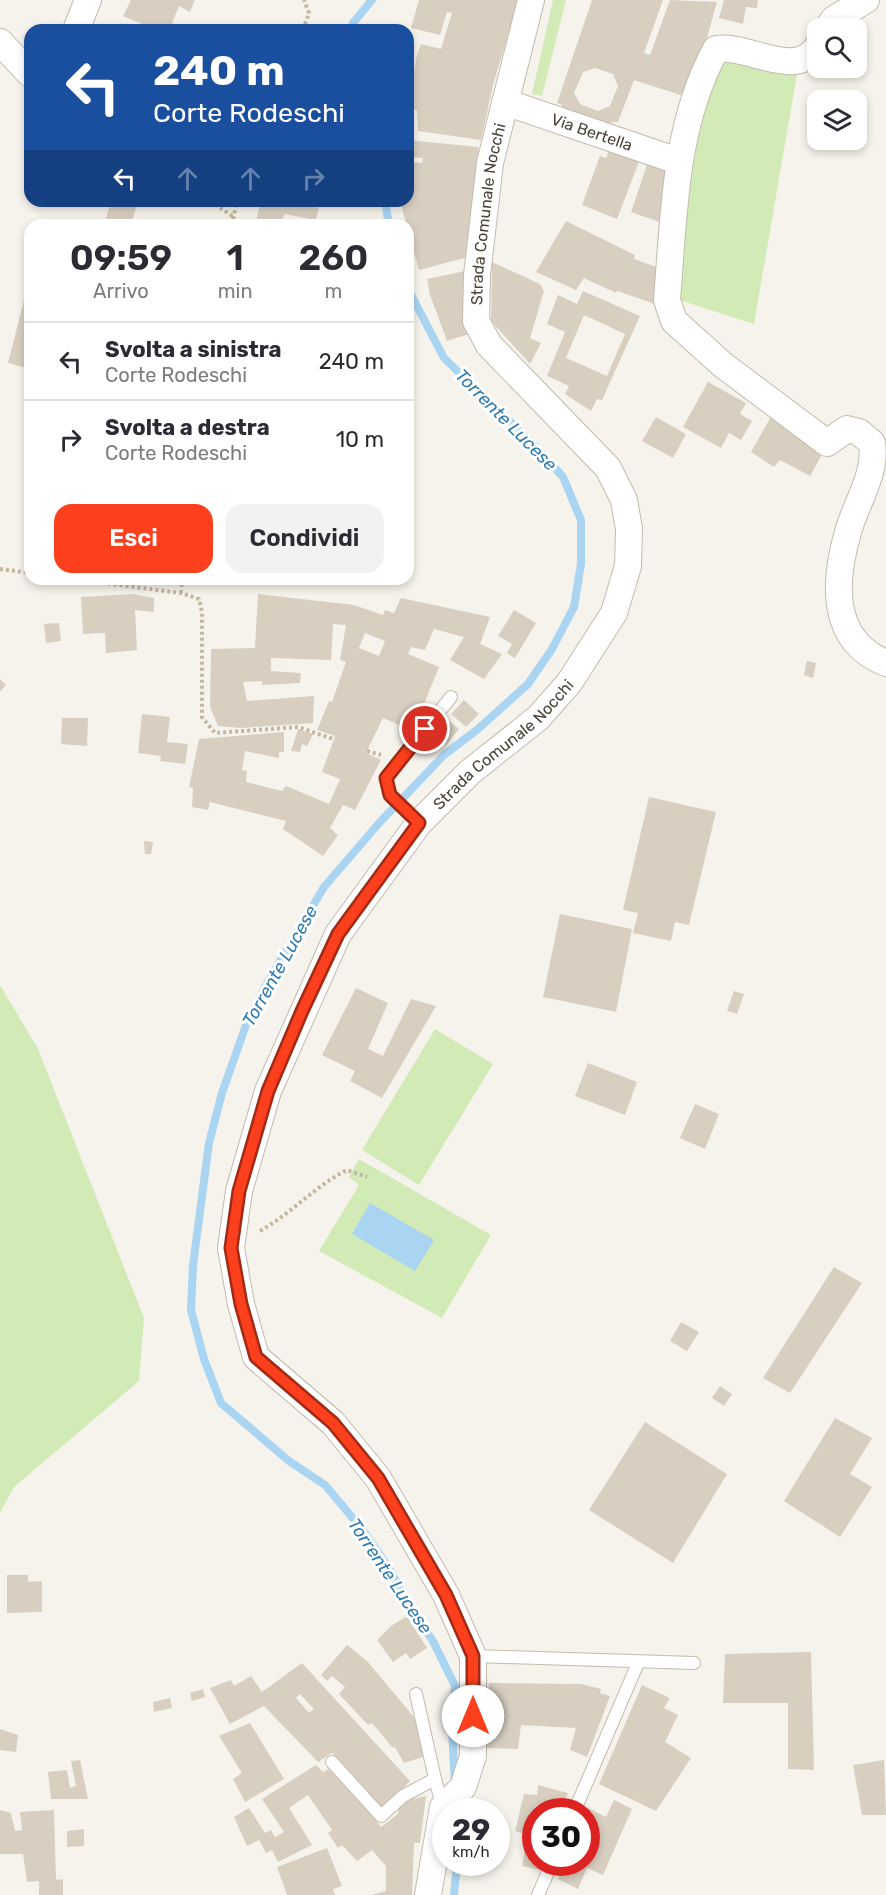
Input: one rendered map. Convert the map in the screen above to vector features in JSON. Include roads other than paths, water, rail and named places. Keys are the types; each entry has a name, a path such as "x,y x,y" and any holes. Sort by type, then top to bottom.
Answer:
{"street":[{"path":"78,24 88,0"},
{"name":"Strada Comunale Nocchi","path":"452,1798 464,1787 473,1756 473,1656 446,1595 378,1478 333,1423 256,1357 241,1304 231,1248 239,1191 268,1091 338,934 416,820 470,772 538,718 569,683 614,613 628,566 629,529 624,500 608,468 489,345 476,321 477,275 490,163 531,0"},
{"path":"836,18 866,0"},
{"path":"0,42 24,68"},
{"path":"807,59 799,63 730,47 716,49 704,72 678,160 667,300 674,321 723,365 826,443 847,429 859,432 872,443 875,457 848,532 837,588 845,627 858,647 886,663"},
{"name":"Via Bertella","path":"505,102 678,160"},
{"path":"428,1895 432,1873"}],"lane":[{"path":"416,820 390,795 386,778 451,697"},
{"path":"473,1656 694,1663"},
{"path":"580,1798 638,1663"},
{"path":"417,1694 435,1779 441,1798"},
{"path":"332,1762 381,1816 403,1796 435,1779"},
{"path":"538,1895 546,1876"}],"water":[{"path":"370,1203 434,1240 415,1271 352,1234"}],"waterway":[{"name":"Torrente Lucese","path":"353,24 372,0"},
{"name":"Torrente Lucese","path":"386,207 388,219"},
{"name":"Torrente Lucese","path":"414,300 444,358 537,448 563,477 581,520 581,564 574,607 552,649 528,684 478,729 444,755 380,822 324,887 267,983 246,1025 222,1093 209,1143 193,1265 191,1310 204,1359 221,1403 289,1461 325,1485 362,1529 389,1568 409,1606 433,1641 455,1686 452,1728 455,1785"},
{"name":"Torrente Lucese","path":"454,1895 456,1876"}]}
